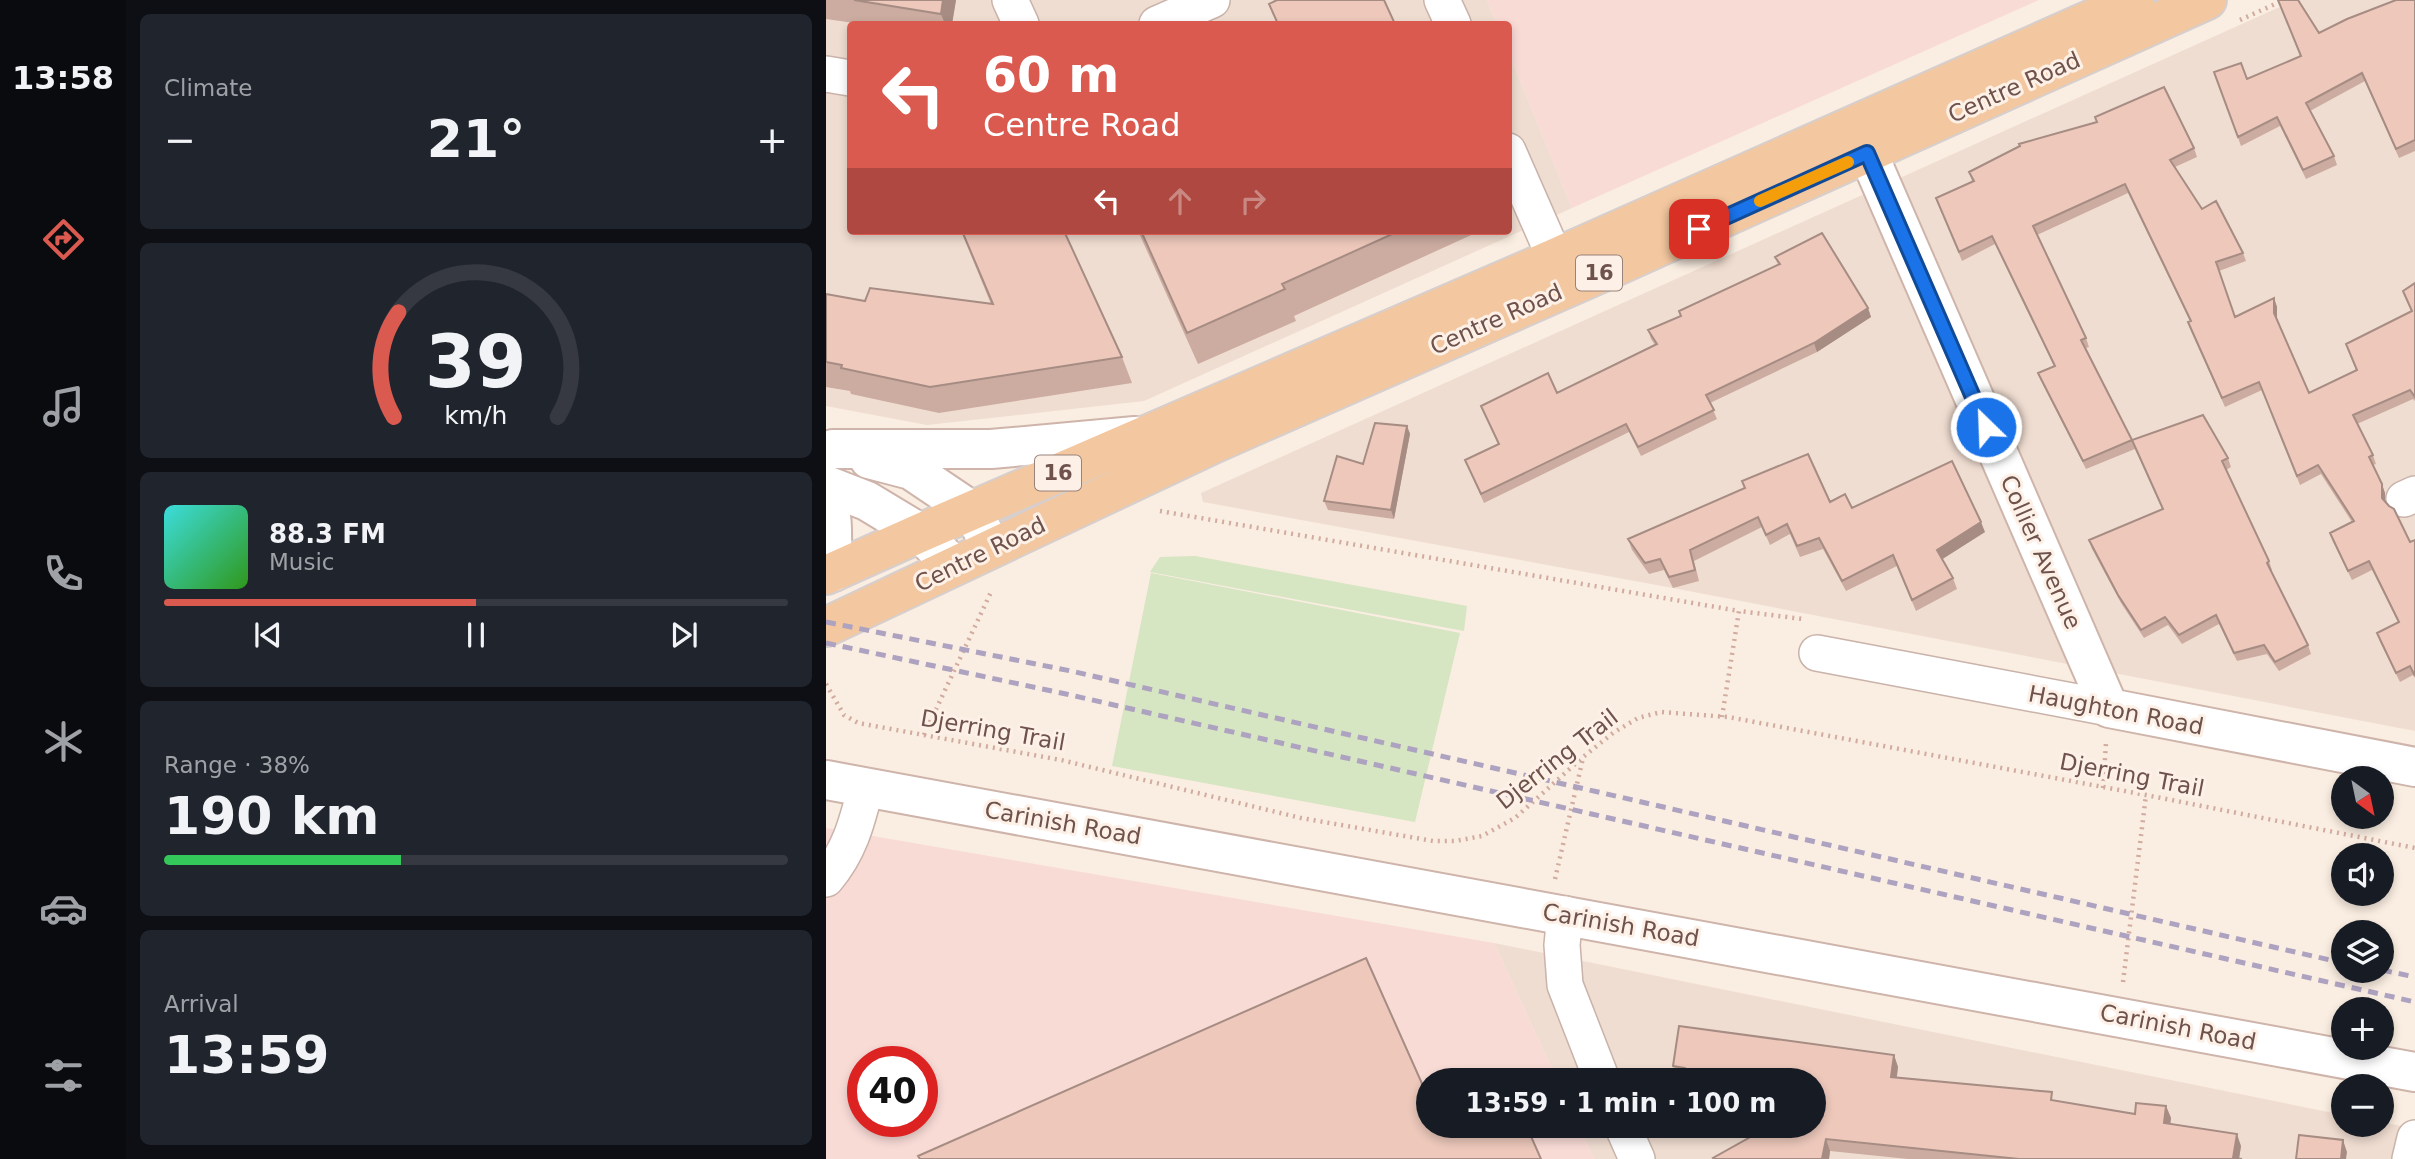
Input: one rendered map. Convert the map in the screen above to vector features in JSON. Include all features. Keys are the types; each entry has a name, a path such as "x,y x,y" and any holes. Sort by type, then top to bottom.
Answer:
{"main road":[{"name":"Centre Road","path":"826,627 954,566 994,565 1215,443 1861,140 2135,0"},
{"name":"Centre Road","path":"830,574 1555,258 1861,140 2207,0"}],"street":[{"path":"1010,0 1020,21"},
{"path":"1164,21 1212,0"},
{"path":"1442,0 1452,21"},
{"path":"826,74 847,78"},
{"name":"Collier Avenue","path":"1861,140 2109,708"},
{"path":"1512,160 1555,258"},
{"path":"828,461 1144,435"},
{"path":"828,461 911,470 972,511 994,565"},
{"path":"828,461 867,501 920,533 954,566"},
{"path":"826,498 831,525 830,574"},
{"name":"Haughton Road","path":"1817,653 2415,767"},
{"name":"Carinish Road","path":"826,780 2415,1072"},
{"path":"826,879 842,860 858,821 866,787"},
{"path":"1556,913 1565,985 1597,1068"},
{"path":"1628,1138 1637,1159"},
{"path":"2410,1159 2415,1138"}],"path":[{"path":"1153,510 1739,611 1803,619 1817,653"},
{"path":"924,735 994,565"},
{"path":"1722,717 1739,611"},
{"name":"Djerring Trail","path":"826,684 844,715 858,723 1061,760 1301,818 1433,841 1455,841 1482,836 1515,818 1613,733 1638,718 1661,712 1722,717 2146,795 2415,848"},
{"path":"1556,913 1583,757"},
{"path":"2118,1016 2146,795"}],"shaded area":[{"path":"826,0 1487,0 1496,21 847,21 847,235 1512,235 1512,60 1572,208 1144,401 927,425 826,406"},
{"path":"1487,0 2039,0 1572,208 1512,60 1512,21 1496,21"},
{"path":"2295,0 2415,0 2415,731 1673,588 1203,502 1201,493"},
{"path":"826,828 1494,943 1551,1068 1416,1068 1416,1138 1584,1138 1594,1159 826,1159"},
{"path":"1494,943 2331,1113 2331,1137 2394,1137 2394,1125 2415,1129 2415,1159 1594,1159 1584,1138 1826,1138 1826,1068 1551,1068"}],"green space":[{"path":"1195,556 1467,606 1464,631 1150,572 1160,557"},
{"path":"1151,573 1460,633 1415,822 1112,766"}],"building":[{"path":"854,0 943,0 941,14"},
{"path":"1277,0 1384,0 1394,21 1277,21 1269,4"},
{"path":"2278,0 2298,0 2319,33 2396,0 2415,0 2415,140 2396,149 2362,73 2306,103 2334,156 2303,170 2277,117 2238,137 2214,72 2241,63 2247,79 2301,56"},
{"path":"2164,87 2194,148 2170,160 2202,209 2216,201 2243,253 2216,262 2235,317 2274,298 2274,313 2309,393 2357,370 2346,344 2412,311 2403,291 2415,283 2415,397 2410,390 2353,415 2373,455 2369,457 2382,484 2382,498 2394,509 2410,542 2415,540 2415,676 2410,666 2396,673 2377,633 2399,622 2369,561 2348,571 2330,533 2354,521 2318,465 2297,476 2259,382 2222,398 2188,322 2191,321 2125,184 2033,226 2086,338 2081,340 2132,440 2083,461 2038,373 2055,366 1992,236 1959,252 1936,198 1974,181 1969,172 2020,146 2019,144 2097,122 2095,117"},
{"path":"1822,233 1868,308 1814,343 1706,395 1714,410 1638,447 1626,424 1481,494 1465,460 1499,444 1481,406 1548,373 1557,393 1657,344 1648,330 1681,316 1679,311 1780,264 1775,257"},
{"path":"964,235 1066,235 1122,357 930,387 841,368 842,365 826,362 826,294 865,301 870,288 993,304"},
{"path":"1143,235 1390,235 1282,284 1285,289 1187,333"},
{"path":"2203,415 2228,458 2222,461 2269,561 2267,563 2308,645 2275,662 2264,645 2234,653 2216,615 2179,635 2165,617 2141,630 2118,595 2089,540 2163,509 2132,440"},
{"path":"1375,423 1407,426 1391,510 1324,501 1337,456 1363,464"},
{"path":"1808,454 1830,502 1845,494 1852,508 1952,461 1981,522 1937,550 1953,578 1912,600 1893,555 1842,581 1819,538 1797,546 1787,524 1766,535 1758,517 1690,550 1695,570 1669,577 1660,559 1645,563 1628,539 1745,488 1742,481"},
{"path":"1366,958 1416,1070 1416,1138 1532,1138 1541,1159 920,1159 918,1156"},
{"path":"1679,1026 1894,1055 1891,1077 2052,1092 2051,1100 2135,1114 2136,1103 2166,1106 2164,1123 2237,1134 2233,1158 2242,1159 2019,1159 1826,1139 1822,1159 1714,1159 1749,1138 1826,1138 1826,1068 1673,1066"},
{"path":"2299,1135 2343,1140 2341,1159 2296,1159"}],"railway":[{"path":"826,622 1071,671 2331,960"},
{"path":"826,643 1066,694 2415,1002"},
{"path":"2394,973 2415,977"}],"slow traffic":[{"path":"1760,201 1848,162"}],"route":[{"path":"1699,229 1867,153 1986,427"}]}
